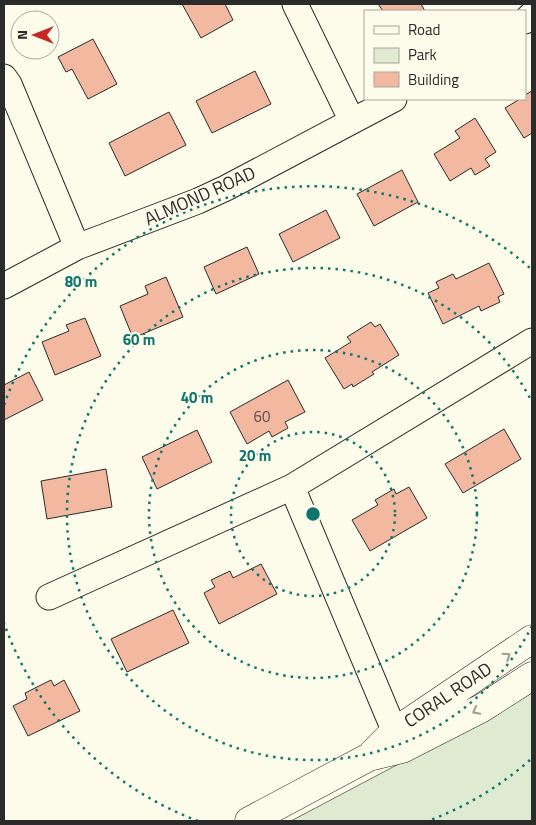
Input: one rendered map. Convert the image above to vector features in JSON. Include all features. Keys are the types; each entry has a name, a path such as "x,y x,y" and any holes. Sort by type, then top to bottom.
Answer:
{"main road":[{"name":"CORAL ROAD","path":"249,821 398,740 532,639"},
{"name":"CORAL ROAD","path":"398,740 482,708 532,676"}],"street":[{"path":"295,4 352,121"},
{"path":"4,76 77,247"},
{"name":"ALMOND ROAD","path":"4,286 77,247 198,201 226,188 392,100"},
{"path":"49,597 292,487 532,340"},
{"path":"292,487 398,740"}],"green space":[{"path":"532,685 532,821 291,821 408,759"}],"building":[{"path":"182,4 225,4 233,20 201,38"},
{"path":"378,4 421,4 424,10 382,10"},
{"path":"93,39 117,84 88,99 72,69 66,72 60,60 60,56"},
{"path":"255,71 271,104 212,133 196,101"},
{"path":"532,91 532,133 524,138 505,108 518,100 526,100 526,94"},
{"path":"169,112 186,145 125,176 109,143"},
{"path":"475,118 496,152 485,159 490,166 475,175 471,168 450,181 434,154 460,138 455,131"},
{"path":"402,170 418,202 374,226 357,194"},
{"path":"326,210 340,238 293,262 279,234"},
{"path":"247,247 259,274 216,294 204,267"},
{"path":"489,263 504,294 498,297 500,302 481,311 479,306 443,324 428,293 439,288 436,282 453,274 456,279"},
{"path":"166,277 183,317 133,338 120,306 148,294 145,286"},
{"path":"85,318 101,356 55,375 42,342 69,331 66,325"},
{"path":"371,322 375,327 380,324 399,355 353,387 352,384 344,389 325,358 351,342 347,337"},
{"path":"29,372 43,400 4,420 4,385"},
{"path":"288,380 305,412 285,422 288,428 272,437 269,431 247,444 230,412"},
{"path":"504,429 521,459 463,493 445,464"},
{"path":"197,430 212,462 157,489 142,457"},
{"path":"106,469 112,507 47,519 41,481"},
{"path":"409,487 427,518 370,551 352,520 378,505 375,500 394,489 396,494"},
{"path":"261,564 277,594 219,624 204,593 215,587 211,580 230,571 233,578"},
{"path":"173,610 189,643 127,672 111,639"},
{"path":"51,680 54,686 64,680 80,711 28,736 13,706 27,699 25,693"}]}
